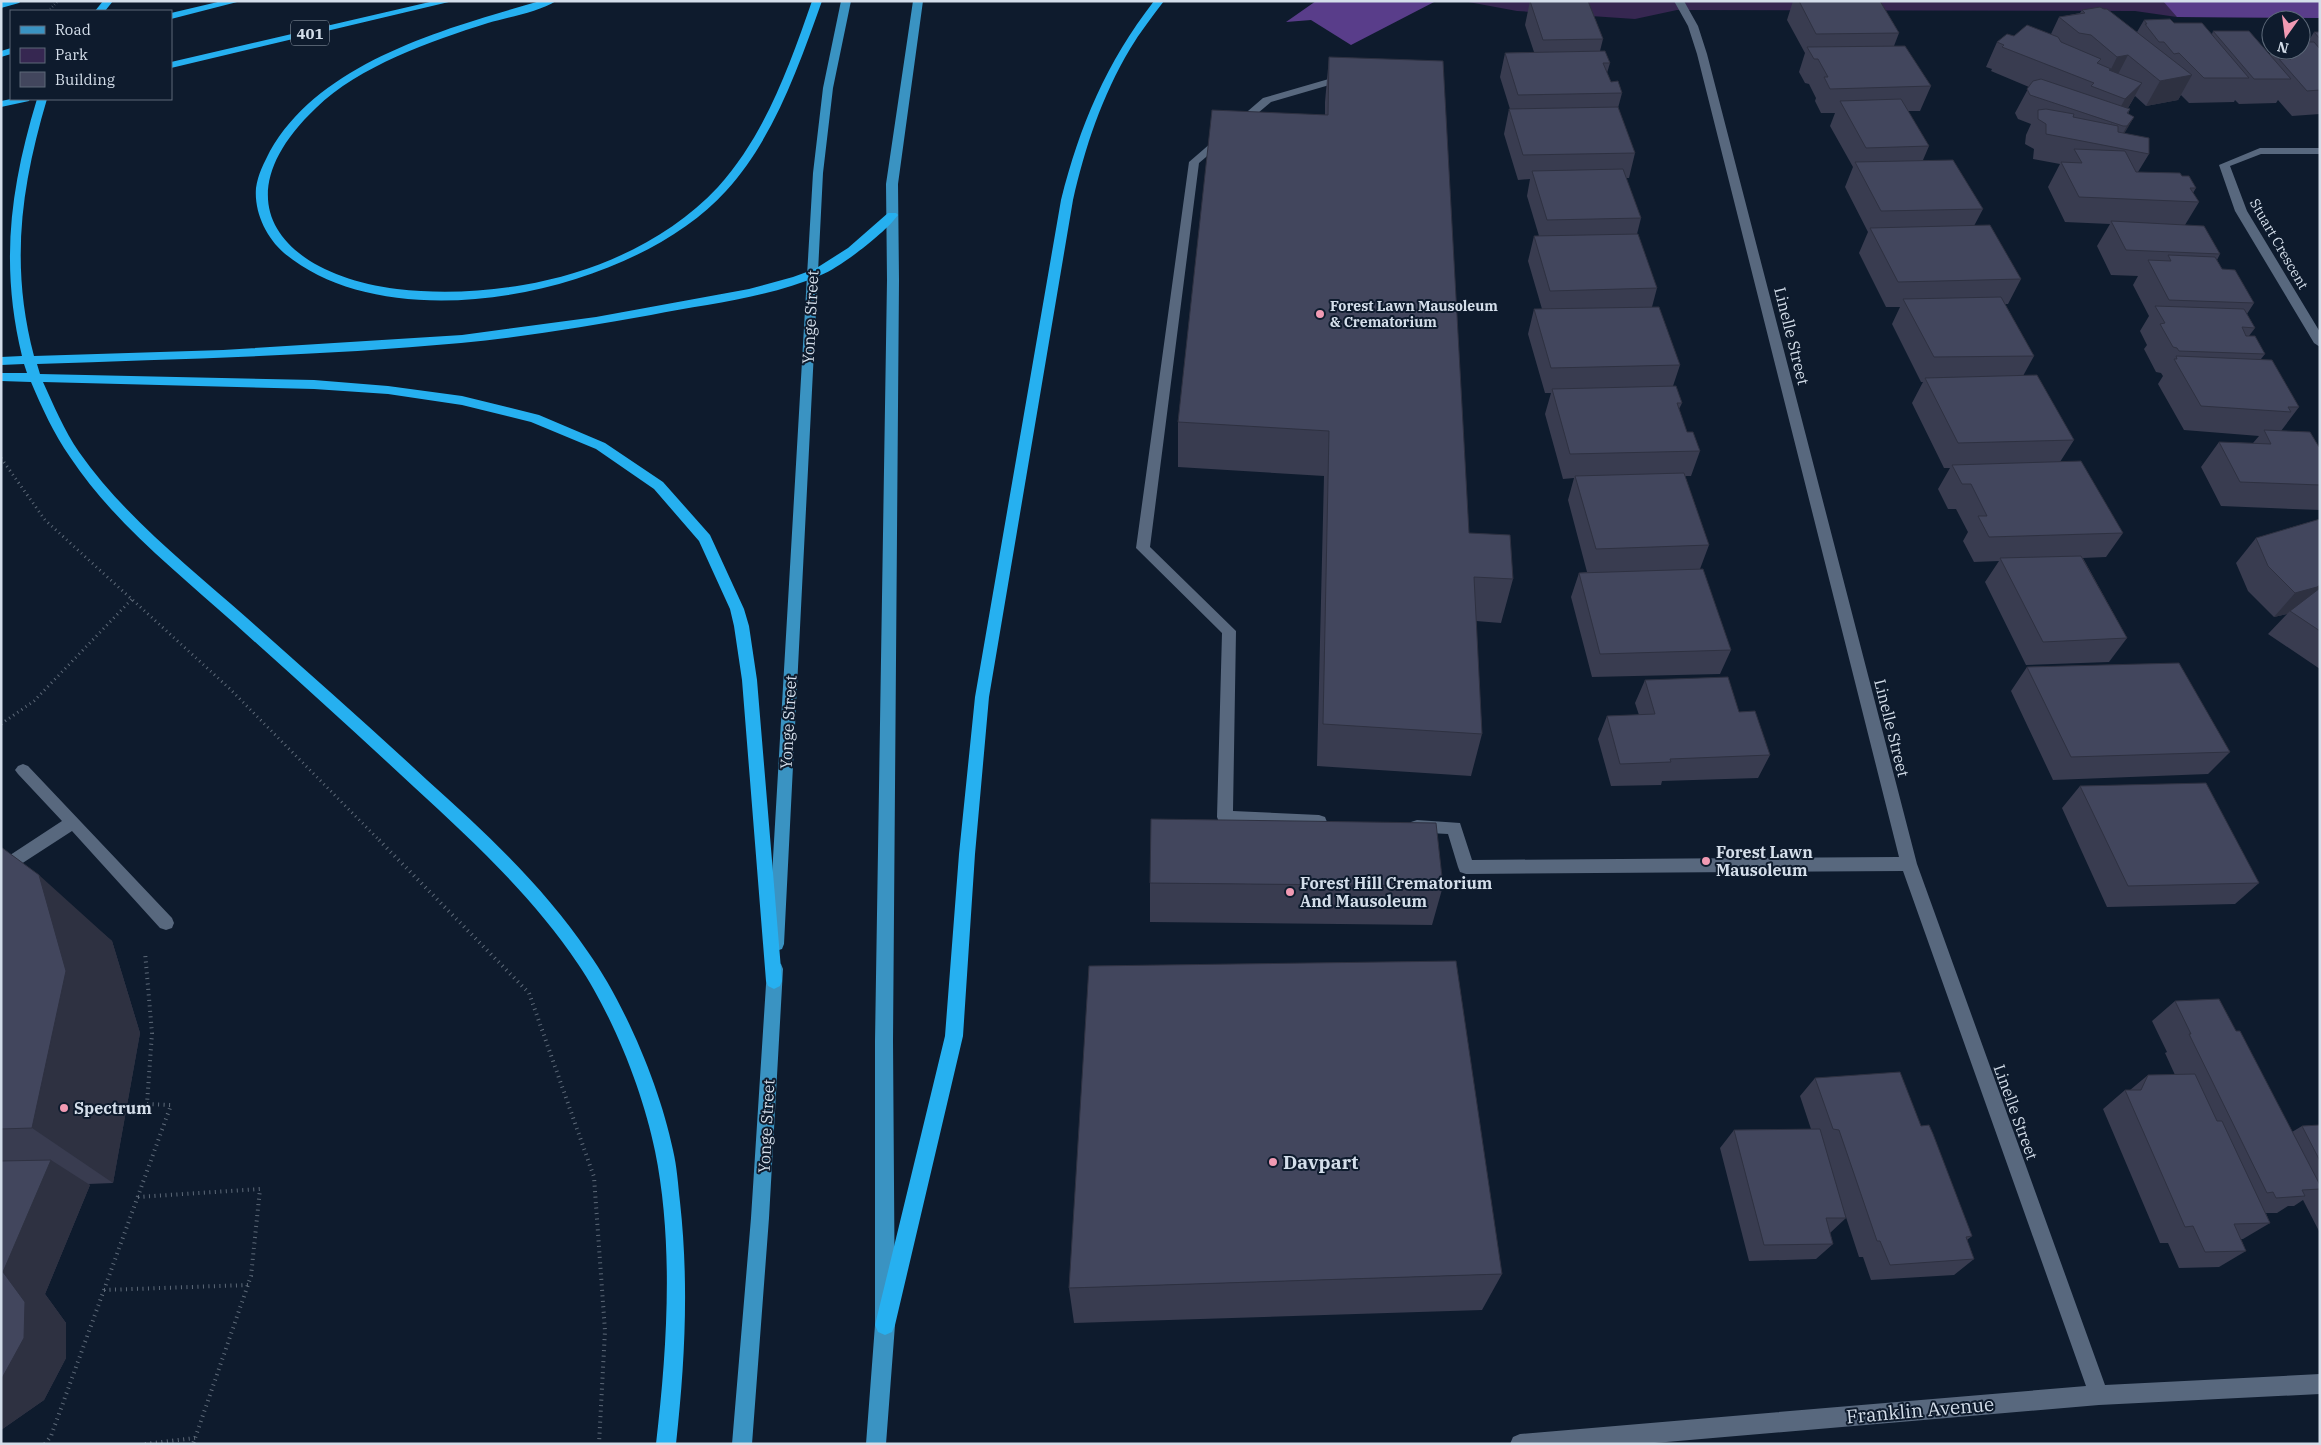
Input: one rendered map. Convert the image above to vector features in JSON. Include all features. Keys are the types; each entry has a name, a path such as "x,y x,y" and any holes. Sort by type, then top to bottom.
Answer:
{"highway":[{"path":"1,4 16,1"},
{"path":"172,16 236,1"},
{"name":"401","path":"172,65 448,1"},
{"path":"551,1 463,28 397,54 341,83 307,108 289,127 277,146 265,174 260,193 268,225 286,248 316,268 343,280 371,288 418,295 471,295 522,288 572,278 623,258 678,228 720,191 738,170 760,135 780,95 817,1"},
{"path":"885,1325 954,1036 966,854 982,698 1000,583 1067,200 1092,114 1104,84 1127,43 1159,1"},
{"path":"1,104 20,100"},
{"path":"41,100 28,125 10,182 2,242 3,272 12,333 27,372 55,426 76,457 135,524 420,782 502,861 544,907 583,958 616,1015 644,1080 665,1151 674,1225 677,1311 666,1444"},
{"path":"1,361 223,354 462,340 704,302 779,286 812,275 852,250 892,215"},
{"path":"1,377 312,384 405,390 492,405 534,416 572,432 606,450 654,482 693,522 714,554 730,589 742,629 748,672 774,981"}],"main road":[{"name":"Yonge Street","path":"742,1444 760,1218 812,275 824,116 846,1"},
{"path":"876,1444 885,1325 884,1041 892,184 918,1"}],"street":[{"name":"Linelle Street","path":"1679,1 1693,26 1702,54 1909,864 2099,1395"},
{"path":"1333,823 1225,817 1229,631 1143,548 1194,162 1267,100 1348,77"},
{"name":"Stuart Crescent","path":"2320,151 2260,151 2224,165 2241,211 2320,343"},
{"path":"23,770 166,923"},
{"path":"1,870 73,822"},
{"path":"1408,826 1454,828 1466,867 1909,864"},
{"name":"Franklin Avenue","path":"1520,1444 2099,1395 2320,1384"}],"path":[{"path":"49,10 58,1"},
{"path":"1,458 45,520 229,688 529,993 594,1177 605,1330 599,1444"},
{"path":"1,724 34,700 132,599"},
{"path":"45,1444 51,1436 171,1105 147,1104 152,1033 148,978 144,947 132,918 149,905"},
{"path":"138,1197 260,1189 251,1276 193,1444"},
{"path":"104,1290 248,1285"},
{"path":"145,1444 195,1438"}],"green space":[{"path":"1463,1 2320,1 2320,18 2311,18 2311,10 2261,10 2261,18 2177,17 2135,11 1677,10 1635,19 1517,11"}],"shaded area":[{"path":"1316,1 1436,1 1351,45 1311,20 1286,22"},
{"path":"2163,1 2320,1 2320,18 2311,18 2311,10 2261,10 2261,18 2177,17"}],"building":[{"path":"1530,1 1588,1 1603,39 1543,40"},
{"path":"1799,1 1880,1 1899,33 1816,34"},
{"path":"2100,7 2107,9 2192,75 2160,81 2128,55 2117,57 2091,35 2079,33 2059,17 2085,13 2082,10"},
{"path":"2170,19 2174,23 2202,23 2249,78 2204,78 2179,53 2174,54 2164,42 2159,42 2144,20"},
{"path":"2027,25 2058,37 2061,42 2101,59 2097,63 2111,69 2109,70 2142,83 2125,99 2091,86 2094,83 2002,47 2004,45 1997,42 2007,34 2014,36"},
{"path":"2213,31 2249,31 2261,45 2261,60 2274,60 2291,79 2254,79"},
{"path":"2314,32 2320,32 2320,39"},
{"path":"2311,42 2314,42 2320,49 2320,90 2307,91 2280,60 2311,60"},
{"path":"1905,46 1931,86 1830,89 1824,77 1828,77 1818,59 1814,59 1807,47"},
{"path":"1605,51 1610,63 1603,63 1611,82 1618,81 1622,93 1518,95 1505,53"},
{"name":"Forest Lawn Mausoleum & Crematorium","path":"1329,57 1443,61 1469,533 1510,535 1513,579 1474,577 1482,734 1323,724 1329,431 1178,422 1212,110 1328,115"},
{"path":"2041,79 2130,109 2127,113 2134,117 2127,126 2123,126 2030,95 2027,89 2033,81"},
{"path":"1901,99 1929,146 1866,148 1840,101"},
{"path":"1618,107 1635,153 1523,155 1509,109"},
{"path":"2046,109 2074,114 2073,117 2118,126 2118,132 2149,138 2149,154 2046,134 2046,124 2038,119 2038,110"},
{"path":"2074,149 2125,151 2136,172 2180,173 2182,176 2189,176 2196,188 2190,188 2199,202 2079,197 2061,162 2082,163"},
{"path":"1953,160 1983,209 1881,211 1855,162"},
{"path":"1623,169 1641,218 1547,220 1532,171"},
{"path":"2111,221 2204,226 2220,254 2126,250"},
{"path":"1990,225 2021,279 1898,282 1870,228"},
{"path":"1638,234 1657,288 1550,291 1534,236"},
{"path":"2168,255 2215,257 2222,269 2235,270 2254,303 2169,300 2148,260 2171,261"},
{"path":"2001,297 2034,356 1934,357 1903,299"},
{"path":"2155,306 2244,309 2255,328 2242,327 2246,336 2255,336 2265,354 2179,351 2173,347 2160,324 2165,323"},
{"path":"1659,307 1680,365 1551,368 1534,309"},
{"path":"2176,356 2272,360 2299,407 2288,407 2291,412 2201,406 2174,359 2177,359"},
{"path":"2037,375 2074,440 1958,443 1925,378"},
{"path":"1676,386 1682,403 1677,403 1687,432 1693,432 1700,451 1570,454 1552,389"},
{"path":"2264,430 2310,432 2320,447 2320,485 2240,482 2219,442 2271,444"},
{"path":"2081,461 2123,533 1989,537 1978,516 1987,516 1971,484 1962,484 1952,465"},
{"path":"1684,473 1709,545 1596,549 1575,476"},
{"path":"2320,519 2320,585 2295,593 2268,566 2256,538"},
{"path":"2081,556 2127,638 2043,642 2000,558"},
{"path":"1703,569 1731,650 1600,654 1579,573"},
{"path":"2320,588 2320,631 2290,611"},
{"path":"2179,663 2230,752 2071,757 2027,667"},
{"path":"1728,677 1739,712 1755,711 1770,755 1670,759 1671,762 1620,764 1607,716 1655,714 1645,680"},
{"path":"2206,783 2259,883 2128,886 2080,786"},
{"path":"1151,819 1436,823 1443,886 1150,883"},
{"path":"1,847 39,875 66,971 32,1128 1,1129"},
{"name":"Davpart","path":"1456,961 1502,1274 1069,1288 1089,966"},
{"path":"2219,999 2236,1031 2240,1031 2320,1185 2320,1189 2302,1190 2305,1196 2276,1198 2273,1192 2267,1193 2189,1034 2191,1034 2175,1001"},
{"path":"1900,1072 1921,1126 1929,1125 1933,1134 1972,1236 1966,1237 1974,1259 1890,1265 1880,1241 1877,1241 1839,1130 1833,1129 1815,1078"},
{"path":"2195,1074 2217,1121 2222,1121 2270,1223 2234,1224 2246,1251 2205,1252 2193,1226 2185,1227 2125,1090 2141,1090 2148,1075"},
{"path":"2320,1125 2320,1161 2302,1126"},
{"path":"1820,1129 1846,1218 1826,1218 1833,1244 1764,1245 1734,1130"},
{"path":"51,1160 3,1272 25,1302 24,1338 1,1380 1,1161"}],"place":[{"name":"Forest Lawn Mausoleum & Crematorium","path":"1320,314"},
{"name":"Forest Lawn Mausoleum","path":"1706,861"},
{"name":"Forest Hill Crematorium And Mausoleum","path":"1290,892"},
{"name":"Spectrum","path":"64,1108"},
{"name":"Davpart","path":"1273,1162"}]}
